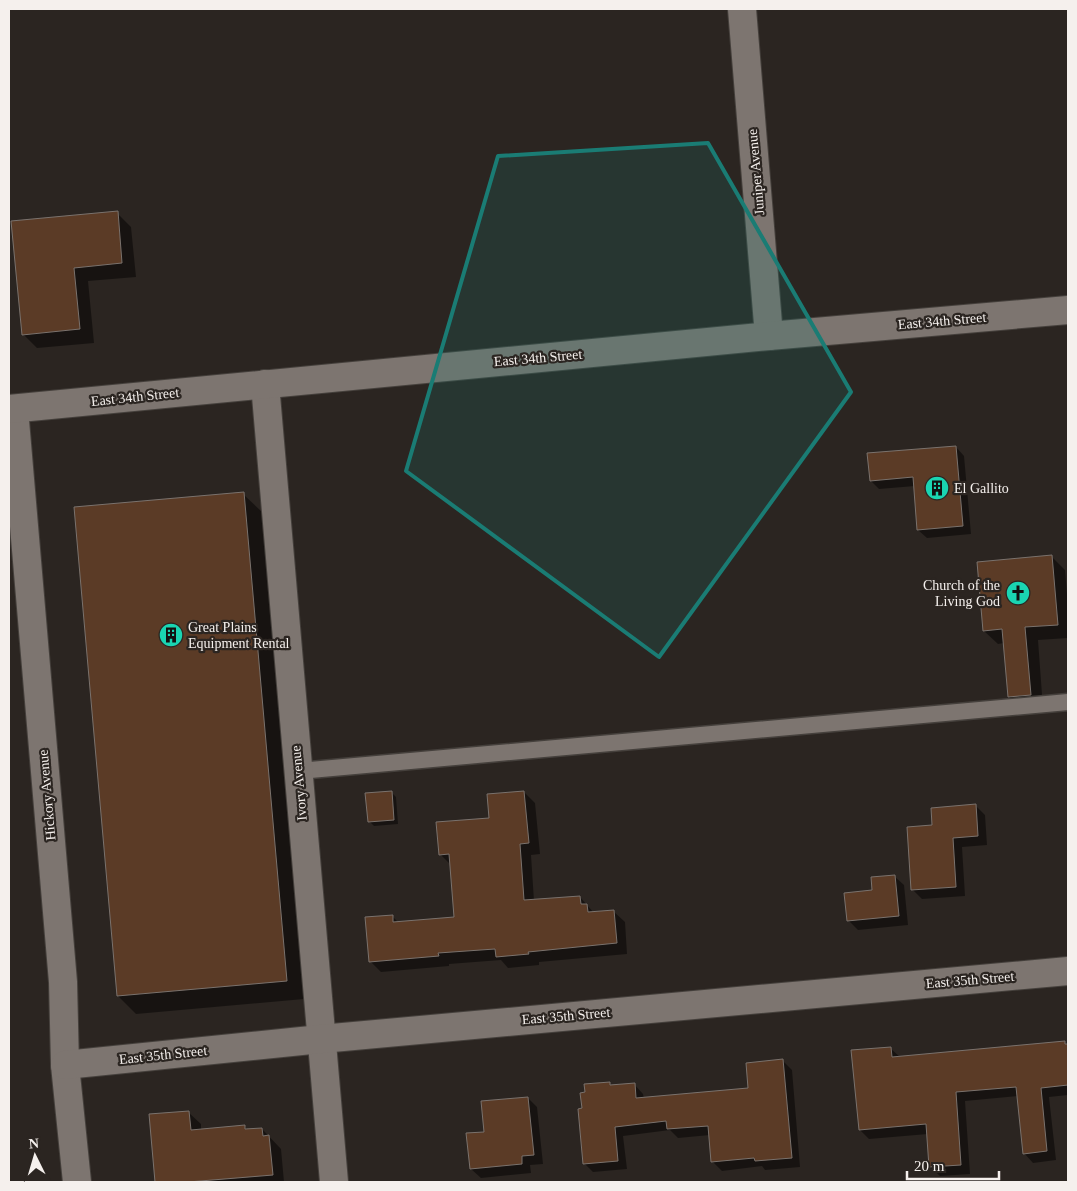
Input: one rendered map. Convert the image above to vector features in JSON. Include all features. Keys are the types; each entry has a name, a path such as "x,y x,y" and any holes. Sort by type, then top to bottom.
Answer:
{"street":[{"name":"Juniper Avenue","path":"742,9 769,336"},
{"name":"East 34th Street","path":"11,409 769,336 1068,310"},
{"name":"Ivory Avenue","path":"265,384 334,1182"},
{"name":"Hickory Avenue","path":"11,409 63,982 65,1065 77,1182"},
{"name":"East 35th Street","path":"65,1065 321,1039 1068,971"}],"lane":[{"path":"299,771 1068,702"}],"highlighted area":[{"path":"708,143 851,392 659,657 406,471 498,156"}],"building":[{"path":"118,211 122,263 74,268 80,329 22,335 11,221"},
{"name":"El Gallito","path":"956,446 963,526 917,530 913,477 870,481 867,453"},
{"path":"244,492 287,981 117,996 74,507"},
{"name":"Church of the Living God","path":"1052,555 1058,625 1025,627 1031,695 1008,697 1002,629 983,631 977,562"},
{"path":"392,791 394,820 368,822 365,793"},
{"path":"524,791 529,843 520,844 524,900 580,896 581,904 587,904 588,912 614,910 617,943 496,957 495,949 438,953 439,956 369,962 365,917 393,915 393,922 454,917 449,854 439,855 436,822 489,818 487,794"},
{"path":"976,804 978,836 953,838 956,887 911,890 907,827 932,825 931,808"},
{"path":"895,875 899,916 847,921 844,893 872,890 871,877"},
{"path":"1065,1041 1065,1044 1068,1044 1068,1085 1041,1088 1047,1151 1023,1154 1016,1087 956,1092 961,1165 929,1167 926,1124 859,1130 851,1050 891,1047 892,1057"},
{"path":"783,1059 792,1158 755,1161 754,1158 711,1162 708,1126 667,1129 666,1121 615,1127 618,1161 583,1164 578,1109 582,1108 580,1093 585,1092 584,1084 610,1082 610,1085 635,1083 636,1098 748,1088 746,1063"},
{"path":"528,1097 534,1155 522,1156 522,1164 470,1169 466,1133 484,1132 481,1101"},
{"path":"189,1111 191,1130 245,1125 245,1129 262,1128 263,1136 269,1135 273,1175 188,1182 155,1182 149,1114"}],"place":[{"name":"El Gallito","path":"937,488"},
{"name":"Church of the Living God","path":"1018,593"},
{"name":"Great Plains Equipment Rental","path":"171,635"}]}
